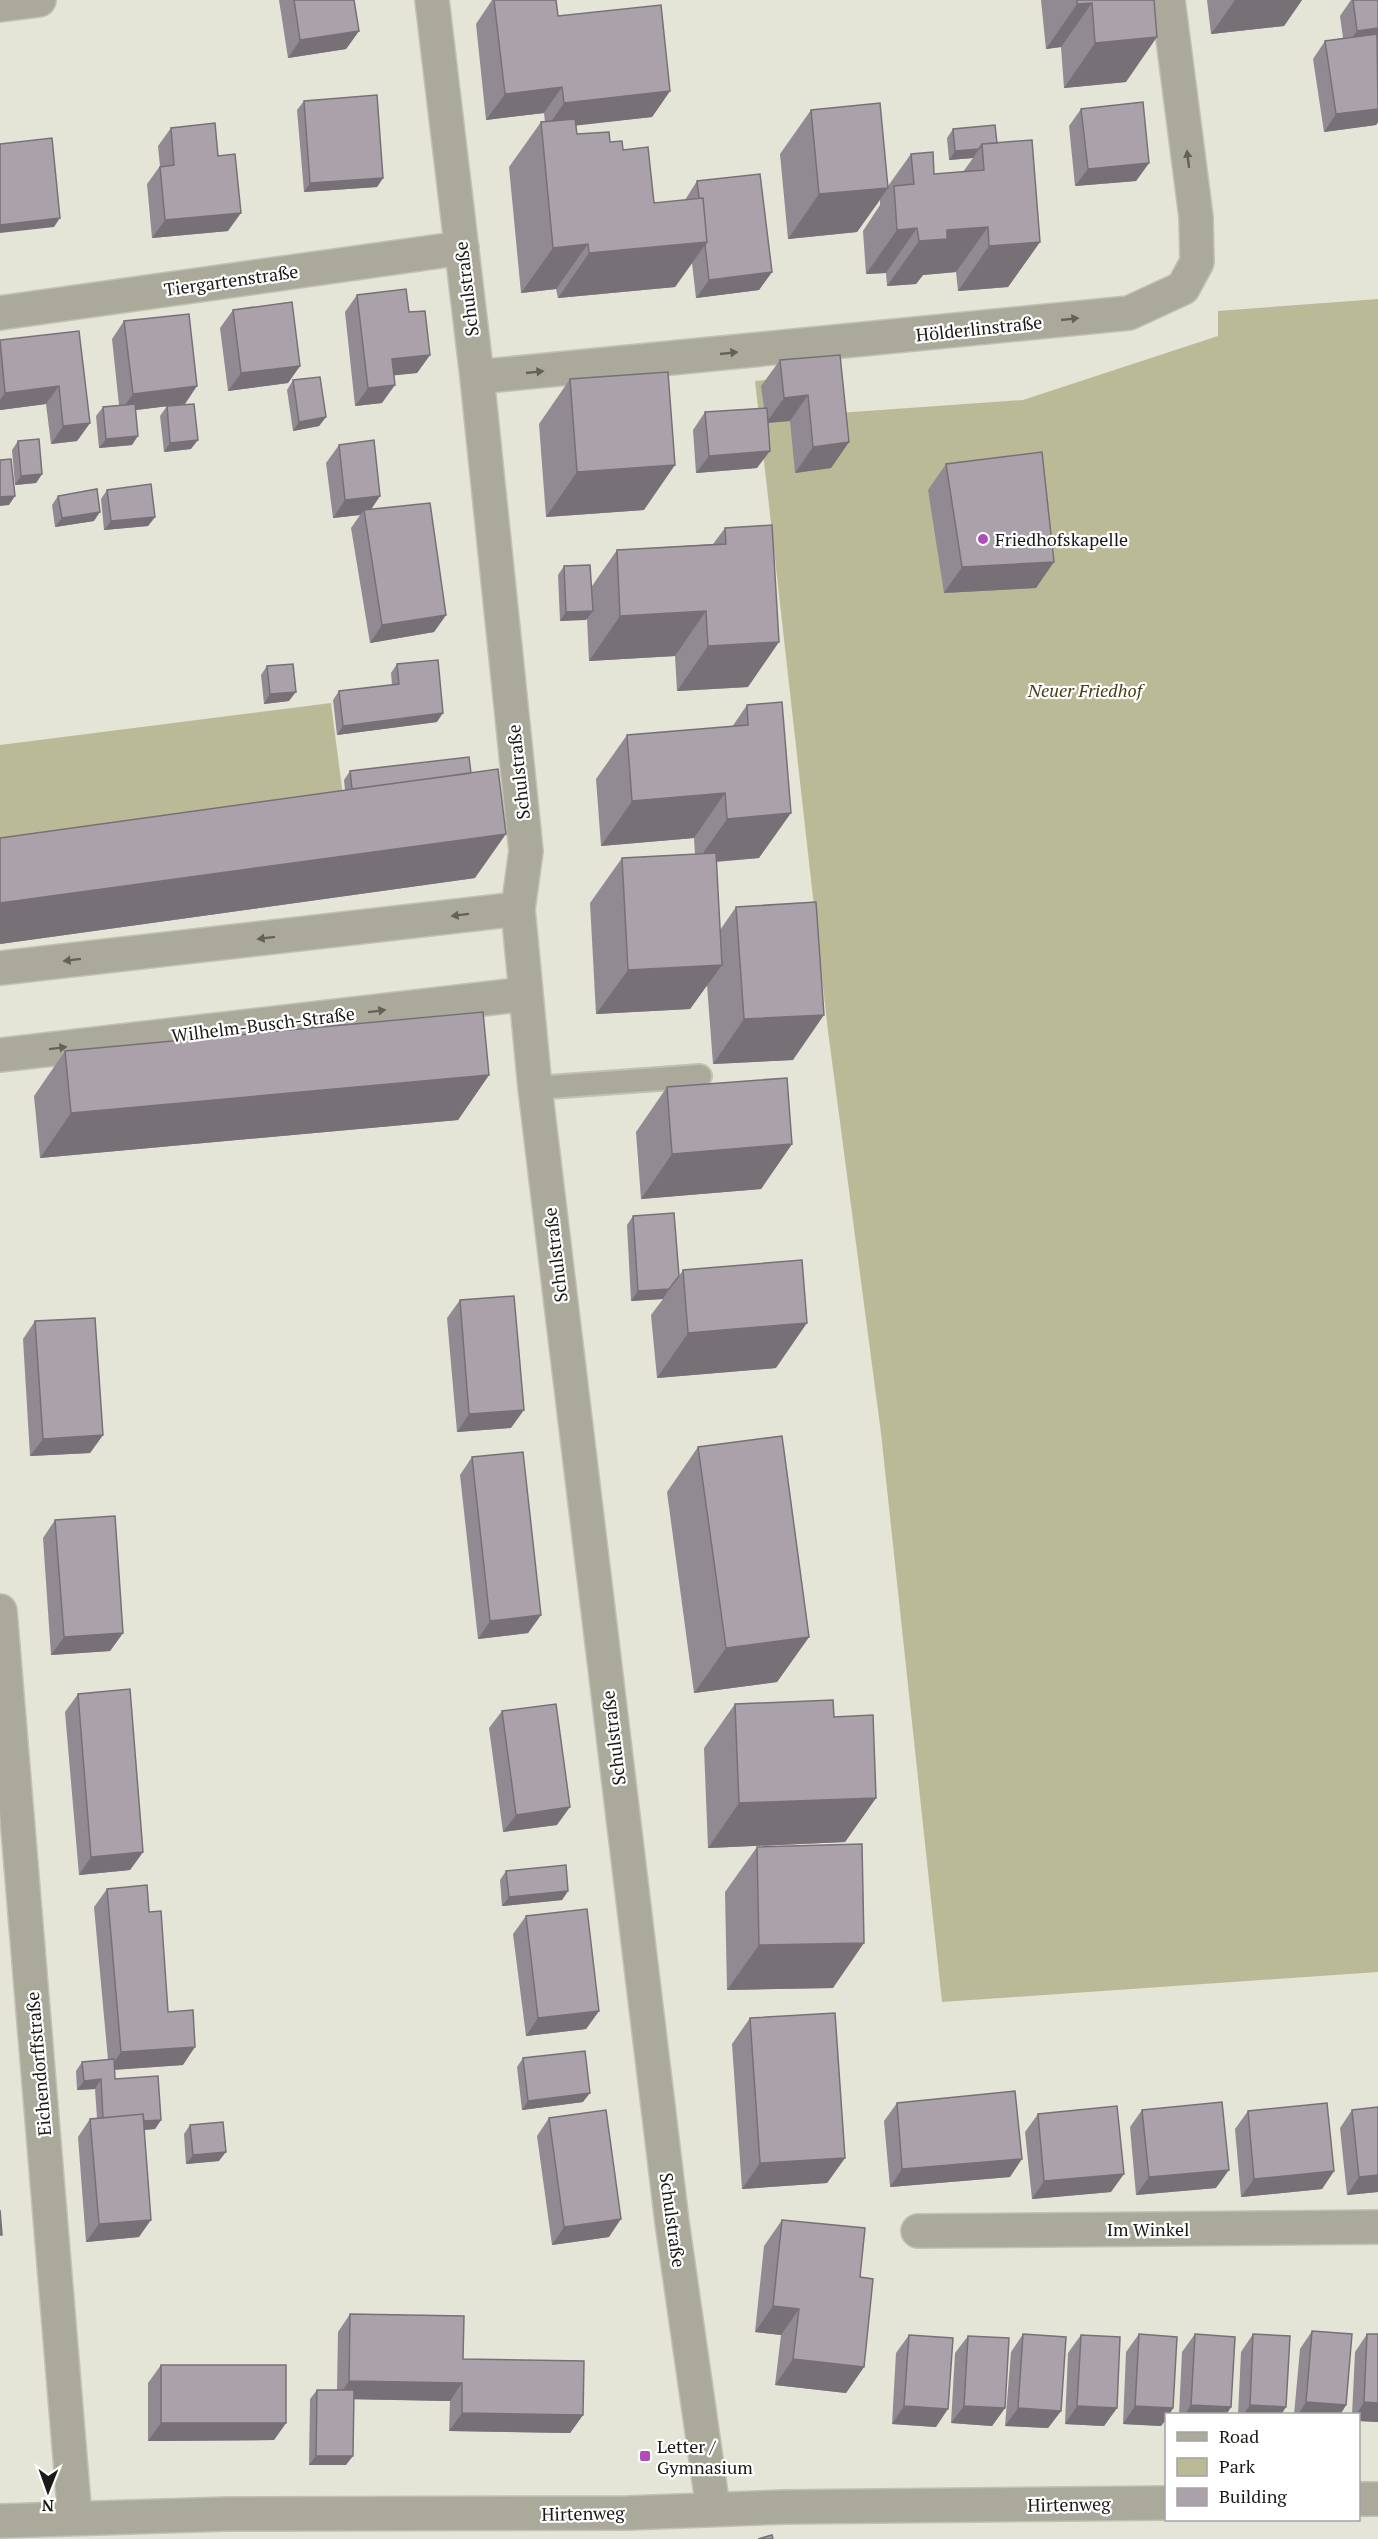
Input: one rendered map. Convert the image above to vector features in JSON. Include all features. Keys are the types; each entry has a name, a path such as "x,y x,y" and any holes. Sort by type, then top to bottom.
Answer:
{"street":[{"path":"0,5 39,0"},
{"name":"Schulstraße","path":"432,0 477,377 526,851 518,909 535,1088 672,2222 713,2508"},
{"name":"Hölderlinstraße","path":"477,377 1129,313 1183,288 1197,262 1196,218 1168,0"},
{"name":"Tiergartenstraße","path":"0,312 462,248"},
{"path":"0,968 518,909"},
{"name":"Wilhelm-Busch-Straße","path":"0,1054 526,994"},
{"name":"Eichendorffstraße","path":"0,1611 75,2518"},
{"name":"Im Winkel","path":"918,2231 1378,2227"},
{"path":"1360,2499 1378,2499"},
{"name":"Hirtenweg","path":"0,2521 75,2518 230,2527 713,2508 1165,2503"}],"lane":[{"path":"535,1088 700,1076"}],"green space":[{"name":"Neuer Friedhof","path":"1378,299 1378,1972 942,2002 881,1433 828,1031 755,381 833,374 838,413 1023,400 1218,336 1218,311"},
{"path":"331,703 346,819 0,863 0,745"}],"building":[{"path":"294,0 354,0 359,31 300,40"},
{"path":"494,0 556,0 558,16 661,5 670,91 564,103 562,87 505,94"},
{"path":"1077,0 1154,0 1157,37 1095,43 1092,3 1077,4"},
{"path":"1353,0 1378,0 1378,28 1357,31"},
{"path":"1377,34 1378,109 1336,114 1325,41"},
{"path":"377,95 383,178 310,183 304,101"},
{"path":"1143,102 1149,163 1088,169 1081,109"},
{"path":"880,103 888,188 819,194 811,110"},
{"path":"575,119 577,134 609,132 610,142 622,141 623,150 648,147 654,203 703,198 707,242 589,253 588,244 553,248 541,122"},
{"path":"215,123 218,156 235,154 241,213 165,220 160,167 174,165 171,128"},
{"path":"995,125 997,143 982,144 979,149 955,151 953,129"},
{"path":"52,138 60,218 0,225 0,144"},
{"path":"1032,140 1040,242 989,246 988,227 947,230 947,239 919,241 917,228 897,230 894,186 914,184 911,154 933,152 934,174 984,170 982,144"},
{"path":"760,174 772,272 709,280 703,198 699,198 697,181"},
{"path":"406,289 409,312 425,311 430,355 392,359 395,385 368,388 357,295"},
{"path":"292,302 300,366 241,373 233,310"},
{"path":"189,314 197,386 133,394 124,321"},
{"path":"79,331 90,423 63,426 59,386 5,393 0,340"},
{"path":"840,355 849,442 813,447 808,395 784,398 780,360"},
{"path":"668,372 675,465 577,472 570,379"},
{"path":"320,377 326,417 299,422 293,380"},
{"path":"135,404 138,436 106,439 103,407"},
{"path":"194,404 198,440 170,443 167,406"},
{"path":"767,408 770,451 709,456 705,412"},
{"path":"39,439 42,474 21,476 18,441"},
{"path":"374,440 380,496 345,500 339,445"},
{"path":"1042,452 1054,562 962,567 946,464"},
{"path":"11,459 15,496 0,497 0,460"},
{"path":"151,484 155,517 111,521 107,490"},
{"path":"97,489 100,512 62,518 58,496"},
{"path":"430,503 446,615 382,625 364,510"},
{"path":"772,525 779,642 708,646 706,611 620,616 617,550 726,544 725,528"},
{"path":"590,565 593,611 566,612 564,566"},
{"path":"438,660 443,713 343,726 339,691 399,684 397,664"},
{"path":"293,664 296,692 270,694 267,666"},
{"path":"782,702 791,813 727,819 725,793 632,801 627,735 748,725 747,705"},
{"path":"469,757 471,773 352,789 350,771"},
{"path":"498,769 506,834 0,903 0,838"},
{"path":"716,853 722,965 628,970 622,858"},
{"path":"816,902 824,1015 744,1019 736,907"},
{"path":"483,1012 489,1075 71,1113 65,1051"},
{"path":"787,1078 792,1144 672,1154 667,1087"},
{"path":"674,1213 679,1276 669,1289 638,1291 633,1216"},
{"path":"802,1260 807,1323 688,1333 683,1270"},
{"path":"514,1296 524,1410 469,1414 460,1300"},
{"path":"95,1318 103,1435 43,1439 35,1321"},
{"path":"782,1436 809,1637 726,1648 698,1447"},
{"path":"523,1452 541,1615 490,1621 472,1457"},
{"path":"115,1516 123,1633 64,1637 55,1520"},
{"path":"130,1689 143,1852 91,1857 78,1694"},
{"path":"833,1700 834,1717 873,1715 876,1798 739,1803 735,1704"},
{"path":"556,1704 570,1807 516,1815 502,1711"},
{"path":"862,1844 864,1943 759,1945 757,1847"},
{"path":"566,1865 568,1891 509,1897 506,1871"},
{"path":"147,1885 149,1912 161,1911 168,2012 193,2010 195,2047 121,2052 107,1889"},
{"path":"587,1909 599,2011 538,2018 526,1916"},
{"path":"835,2013 845,2158 760,2163 750,2018"},
{"path":"585,2051 590,2093 528,2101 523,2058"},
{"path":"114,2059 115,2079 158,2076 161,2120 144,2121 143,2114 103,2118 101,2079 84,2081 82,2062"},
{"path":"1015,2091 1022,2159 902,2169 897,2103"},
{"path":"1222,2102 1229,2170 1149,2177 1142,2110"},
{"path":"1327,2103 1334,2171 1254,2179 1248,2111"},
{"path":"1117,2106 1124,2174 1044,2181 1038,2114"},
{"path":"1378,2107 1378,2175 1359,2177 1352,2110"},
{"path":"606,2110 621,2219 564,2227 549,2118"},
{"path":"143,2114 151,2220 99,2224 90,2119"},
{"path":"223,2122 226,2152 193,2155 190,2125"},
{"path":"0,2210 2,2235 0,2235"},
{"path":"782,2220 865,2228 860,2277 873,2279 864,2367 793,2359 799,2309 773,2306"},
{"path":"350,2314 464,2316 463,2359 584,2361 583,2415 462,2413 462,2383 349,2381"},
{"path":"1312,2331 1352,2334 1346,2405 1306,2402"},
{"path":"1023,2334 1066,2337 1061,2411 1018,2408"},
{"path":"1139,2334 1177,2337 1173,2408 1135,2406"},
{"path":"1195,2334 1235,2337 1231,2407 1191,2405"},
{"path":"1253,2334 1290,2336 1286,2407 1250,2405"},
{"path":"1367,2334 1378,2334 1378,2403 1364,2402"},
{"path":"909,2335 953,2338 948,2409 904,2406"},
{"path":"1081,2335 1120,2337 1117,2408 1077,2406"},
{"path":"968,2336 1009,2338 1005,2408 964,2406"},
{"path":"161,2365 286,2365 286,2423 161,2423"},
{"path":"317,2390 354,2390 353,2456 316,2456"},
{"path":"772,2535 773,2539 758,2539"}],"place":[{"name":"Friedhofskapelle","path":"983,539"},
{"name":"Letter / Gymnasium","path":"645,2456"}]}
